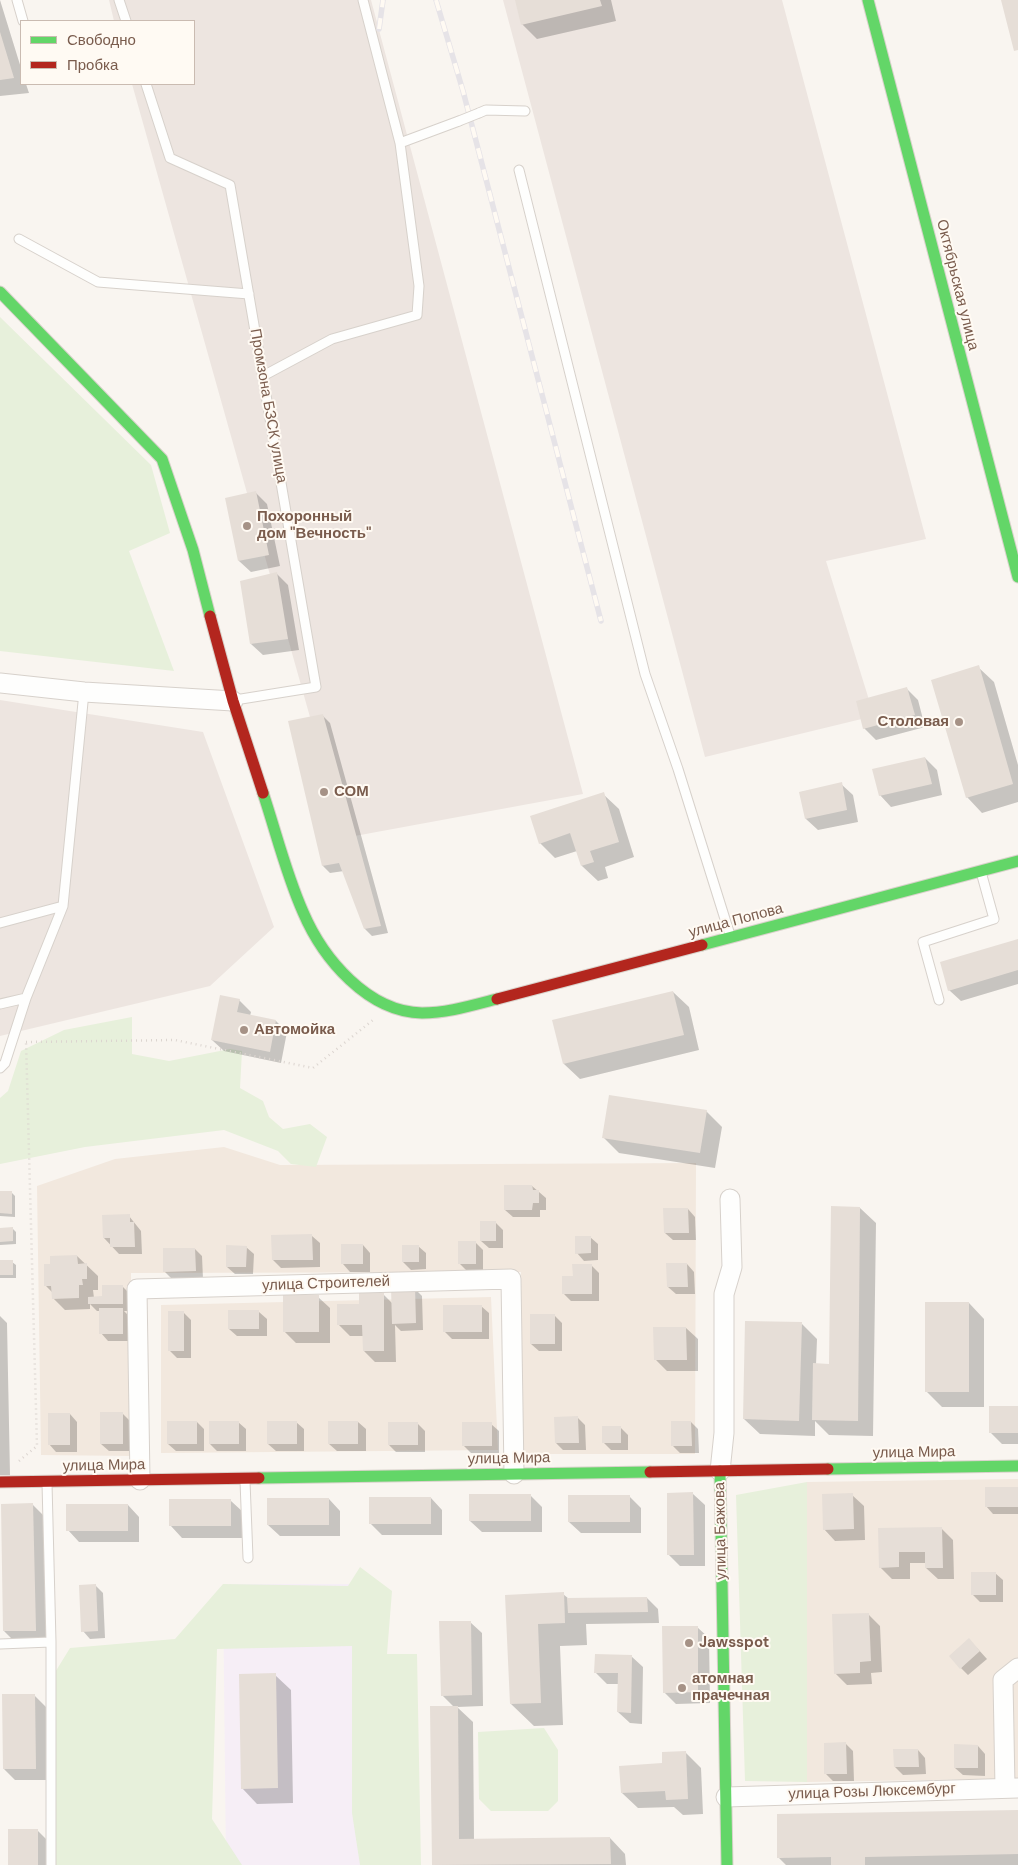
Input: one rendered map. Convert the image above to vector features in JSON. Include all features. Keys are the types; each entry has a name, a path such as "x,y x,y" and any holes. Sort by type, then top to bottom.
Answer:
{"street":[{"name":"Октябрьская улица","path":"868,0 1015,552 1018,577"},
{"path":"0,292 162,459 193,550 233,701 303,913 326,951 353,983 389,1007"},
{"path":"0,683 84,692 233,701"},
{"name":"улица Попова","path":"389,1007 422,1013 462,1008 1018,861"},
{"name":"улица Бажова","path":"727,1865 720,1471 724,1433 724,1294 732,1267 730,1199"},
{"name":"улица Строителей","path":"140,1480 137,1289 511,1279 514,1474"},
{"name":"улица Мира","path":"0,1482 1018,1466"},
{"path":"1011,1788 1002,1680 1018,1668"},
{"name":"улица Розы Люксембург","path":"726,1796 1011,1788"}],"lane":[{"path":"17,0 23,20"},
{"path":"119,0 126,20"},
{"path":"263,376 332,339 417,315 419,286 400,143 363,0"},
{"name":"Промзона БЗСК улица","path":"146,85 170,158 230,185 316,687 233,701"},
{"path":"400,143 486,110 525,111"},
{"path":"519,170 645,674 678,769 731,937"},
{"path":"19,239 98,282 249,294"},
{"path":"2,1066 26,998 63,906 84,692"},
{"path":"940,1000 923,942 994,919 981,872"},
{"path":"0,922 63,906"},
{"path":"0,1004 26,998"},
{"path":"245,1478 248,1558"},
{"path":"47,1482 51,1642 51,1865"},
{"path":"0,1644 51,1642"}],"path":[{"path":"2,1066 26,1041 175,1040 313,1068 389,1007"},
{"path":"16,1482 15,1465 37,1446 26,1041"}],"shaded area":[{"path":"109,0 371,0 583,794 344,838 132,85 195,85 195,20 114,20"},
{"path":"503,0 782,0 926,539 826,561 874,716 705,757"},
{"path":"0,700 203,732 274,927 210,986 0,1036"},
{"path":"224,1147 280,1165 696,1163 695,1454 523,1454 521,1272 131,1273 133,1456 41,1455 37,1186 115,1159"},
{"path":"491,1297 498,1450 161,1453 161,1305"},
{"path":"1018,1479 1018,1659 996,1676 996,1779 807,1782 807,1482"},
{"path":"223,1584 377,1584 380,1865 226,1865"},
{"path":"1009,1681 1018,1681 1018,1778 1011,1778"}],"green space":[{"path":"0,317 151,465 170,533 129,551 174,671 0,651"},
{"path":"132,1017 132,1054 169,1061 230,1049 242,1051 240,1088 263,1101 269,1117 283,1129 310,1124 327,1137 316,1167 291,1164 278,1151 224,1130 85,1147 0,1164 0,1098 8,1091 21,1051 64,1030"},
{"path":"807,1482 807,1782 745,1781 736,1495"},
{"path":"360,1567 392,1591 387,1654 417,1654 421,1865 360,1865 352,1813 352,1646 217,1649 212,1819 242,1865 54,1865 54,1674 70,1648 175,1639 223,1584 348,1586"},
{"path":"544,1728 558,1750 558,1801 548,1811 491,1811 479,1799 478,1732"}],"building":[{"path":"515,0 600,0 602,6 521,25"},
{"path":"1001,0 1018,0 1018,50 1014,51"},
{"path":"0,32 14,78 0,80"},
{"name":"Похоронный дом \"Вечность\"","path":"256,491 269,555 238,561 225,498"},
{"path":"277,572 288,639 250,644 240,581"},
{"path":"979,665 1013,784 966,798 931,680"},
{"path":"907,687 915,715 863,729 856,701"},
{"name":"СОМ","path":"323,714 381,926 364,929 339,863 322,866 288,721"},
{"path":"925,757 932,784 879,796 872,769"},
{"path":"842,782 847,810 805,819 799,792"},
{"path":"604,792 619,842 590,851 594,862 581,866 570,833 539,844 530,816"},
{"path":"1018,939 1018,970 948,991 940,962"},
{"path":"673,991 684,1035 563,1064 552,1020"},
{"name":"Автомойка","path":"220,995 240,999 237,1012 276,1020 270,1052 211,1040"},
{"path":"609,1095 707,1110 700,1153 602,1138"},
{"path":"504,1185 532,1185 533,1190 539,1190 539,1203 533,1203 532,1210 504,1210"},
{"path":"0,1191 12,1191 12,1214 0,1213"},
{"path":"831,1206 860,1207 858,1421 812,1420 813,1363 829,1364"},
{"path":"663,1208 688,1208 689,1233 664,1233"},
{"path":"130,1214 130,1222 134,1222 135,1247 110,1247 110,1238 103,1238 102,1215"},
{"path":"480,1221 496,1221 496,1241 480,1241"},
{"path":"13,1227 13,1241 0,1242 0,1228"},
{"path":"312,1234 313,1260 272,1260 271,1235"},
{"path":"575,1236 591,1236 591,1253 575,1254"},
{"path":"458,1241 476,1241 476,1264 458,1264"},
{"path":"341,1244 363,1244 363,1264 341,1264"},
{"path":"226,1245 247,1246 246,1267 226,1267"},
{"path":"402,1245 419,1245 419,1262 402,1262"},
{"path":"163,1248 195,1248 196,1271 163,1272"},
{"path":"77,1255 78,1264 87,1263 87,1279 82,1279 83,1285 79,1285 79,1298 52,1299 51,1286 44,1286 44,1264 50,1264 50,1256"},
{"path":"0,1260 13,1260 13,1275 0,1275"},
{"path":"666,1263 687,1263 688,1287 667,1287"},
{"path":"572,1264 592,1264 592,1294 562,1294 562,1276 573,1276"},
{"path":"102,1285 123,1285 123,1304 88,1304 88,1297 102,1296"},
{"path":"391,1287 415,1287 416,1323 392,1324"},
{"path":"359,1293 384,1293 384,1351 363,1351 362,1325 337,1325 337,1304 359,1304"},
{"path":"283,1295 319,1295 319,1332 283,1332"},
{"path":"925,1302 969,1302 969,1392 925,1392"},
{"path":"443,1305 482,1305 482,1332 443,1332"},
{"path":"99,1308 123,1308 123,1334 99,1334"},
{"path":"228,1310 259,1310 259,1329 228,1329"},
{"path":"168,1311 184,1311 184,1351 168,1351"},
{"path":"530,1314 555,1314 555,1344 530,1344"},
{"path":"745,1321 802,1322 799,1421 743,1419"},
{"path":"653,1327 686,1327 687,1360 654,1360"},
{"path":"989,1406 1018,1406 1018,1433 989,1433"},
{"path":"100,1412 123,1412 123,1444 100,1444"},
{"path":"48,1413 70,1413 70,1445 48,1445"},
{"path":"578,1416 579,1443 555,1443 554,1417"},
{"path":"167,1421 197,1421 197,1444 167,1444"},
{"path":"209,1421 239,1421 239,1444 209,1444"},
{"path":"267,1421 297,1421 297,1444 267,1444"},
{"path":"328,1421 358,1421 358,1444 328,1444"},
{"path":"671,1421 691,1421 692,1446 671,1446"},
{"path":"388,1422 418,1422 418,1445 388,1445"},
{"path":"462,1422 492,1422 492,1446 462,1446"},
{"path":"602,1426 621,1426 621,1443 602,1443"},
{"path":"985,1487 1018,1487 1018,1507 985,1507"},
{"path":"693,1492 694,1555 667,1555 667,1493"},
{"path":"853,1493 854,1529 823,1530 822,1494"},
{"path":"469,1494 531,1494 531,1521 469,1521"},
{"path":"568,1495 630,1495 630,1522 568,1522"},
{"path":"369,1497 431,1497 431,1524 369,1524"},
{"path":"267,1498 329,1498 329,1525 267,1525"},
{"path":"169,1499 231,1499 231,1526 169,1526"},
{"path":"33,1503 36,1631 3,1631 1,1504"},
{"path":"66,1504 128,1504 128,1531 66,1531"},
{"path":"942,1527 943,1568 925,1568 925,1552 899,1552 899,1567 879,1568 878,1528"},
{"path":"971,1572 996,1572 996,1595 971,1595"},
{"path":"96,1584 98,1631 81,1632 79,1585"},
{"path":"564,1592 565,1623 538,1624 541,1703 510,1704 505,1595"},
{"path":"647,1597 648,1612 568,1613 567,1598"},
{"path":"869,1613 871,1661 860,1662 860,1673 834,1674 832,1614"},
{"path":"439,1621 471,1621 472,1695 441,1696"},
{"path":"662,1626 698,1626 698,1692 663,1693"},
{"path":"969,1638 980,1651 960,1669 949,1656"},
{"path":"595,1654 632,1655 631,1713 617,1712 618,1673 594,1673"},
{"path":"276,1673 278,1788 241,1789 239,1674"},
{"path":"2,1694 35,1694 36,1769 3,1769"},
{"path":"430,1706 458,1706 459,1839 610,1837 611,1864 432,1865"},
{"path":"846,1742 847,1774 824,1774 824,1743"},
{"path":"954,1744 978,1745 978,1768 954,1768"},
{"path":"893,1749 918,1749 919,1767 894,1767"},
{"path":"686,1751 688,1799 666,1800 665,1791 621,1793 619,1766 662,1763 662,1752"},
{"path":"1018,1810 1018,1854 865,1857 865,1865 831,1865 831,1857 777,1858 777,1814"},
{"path":"8,1829 38,1829 38,1865 8,1865"}],"railway":[{"path":"379,29 383,0"},
{"path":"436,0 463,91 601,621"}],"traffic: fast":[{"path":"868,0 1018,577"},
{"path":"0,292 162,459 193,550 210,616"},
{"path":"263,793 286,868 303,912 322,947 350,980 366,993 383,1003 402,1010 422,1013 451,1010 497,999"},
{"path":"702,945 1018,861"},
{"path":"828,1469 1018,1466"},
{"path":"720,1471 727,1865"},
{"path":"259,1478 650,1472"}],"traffic: jam":[{"path":"210,616 233,701 263,793"},
{"path":"497,999 702,945"},
{"path":"650,1472 828,1469"},
{"path":"0,1482 259,1478"}],"place":[{"name":"Похоронный дом \"Вечность\"","path":"247,526"},
{"name":"Столовая","path":"959,722"},
{"name":"СОМ","path":"324,792"},
{"name":"Автомойка","path":"244,1030"},
{"name":"Jawsspot","path":"689,1643"},
{"name":"атомная прачечная","path":"682,1688"}]}
